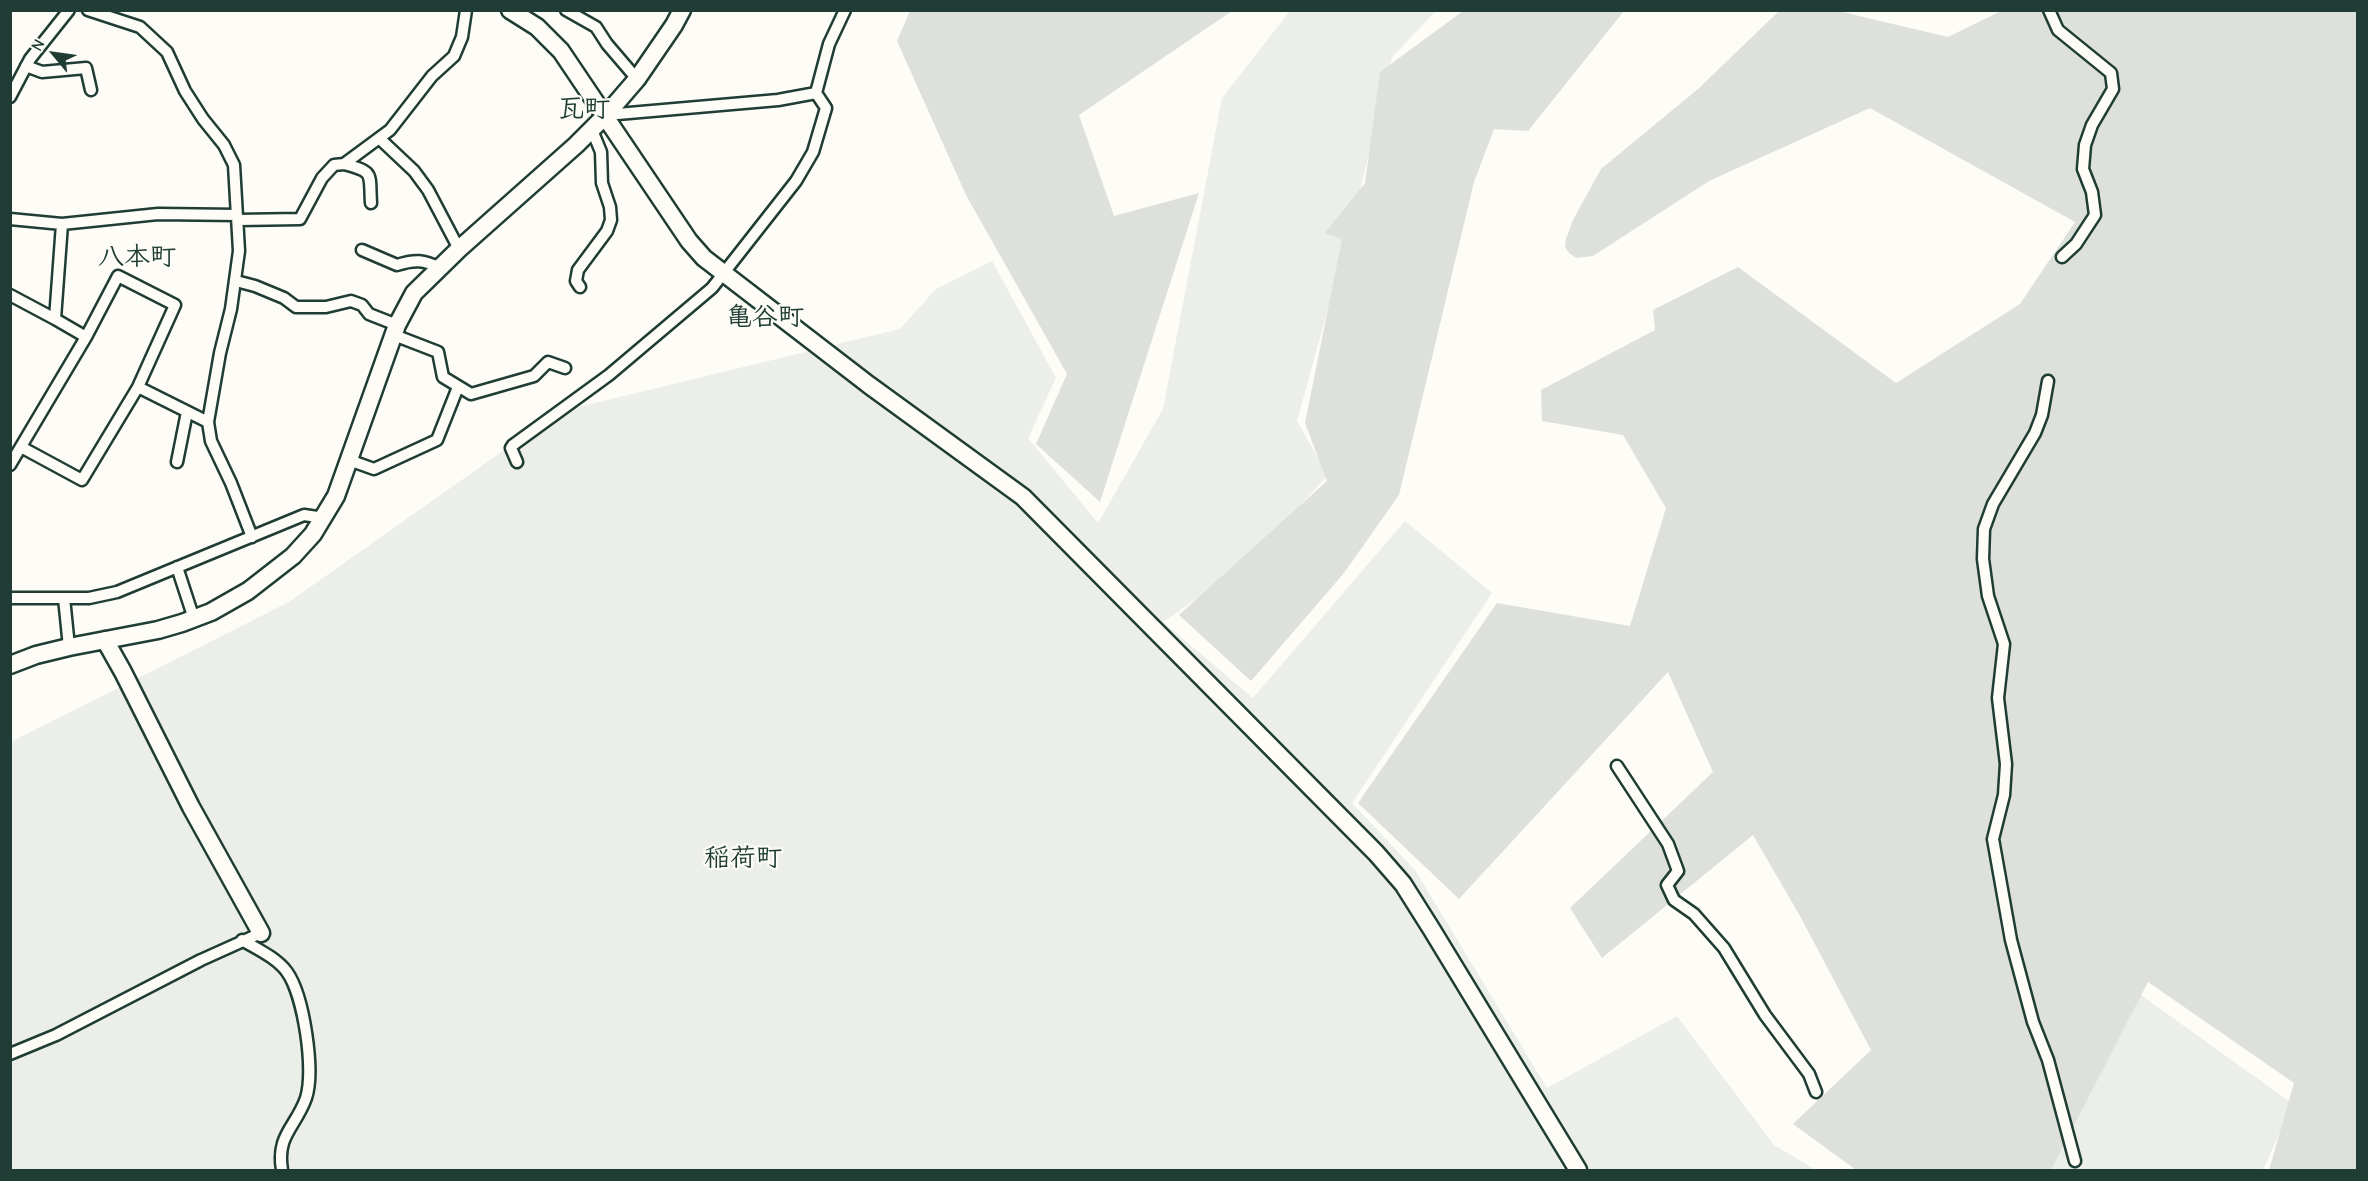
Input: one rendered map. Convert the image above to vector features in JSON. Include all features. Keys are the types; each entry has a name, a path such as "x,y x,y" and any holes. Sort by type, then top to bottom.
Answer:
{"street":[{"path":"10,97 30,59 69,10"},
{"path":"88,10 140,27 167,52 185,90 203,119 224,145 234,165 239,251 236,281 208,422 211,441 231,483 252,537"},
{"path":"344,164 395,124 432,76 454,56 462,37 466,10"},
{"path":"510,10 548,36 561,51 689,241 723,274 1023,497 1361,837 1403,884 1578,1170"},
{"path":"566,10 596,27 607,44 637,79"},
{"path":"10,665 36,655 158,630 194,619 248,591 293,556 324,519 336,496 395,330 414,293 459,249 592,130 637,79 682,10"},
{"path":"2049,10 2058,30 2111,73 2113,90 2092,125 2085,145 2083,169 2092,192 2095,215 2076,244 2062,257"},
{"path":"517,462 511,448 513,445 618,368 712,288 796,182 813,152 826,108 816,93 840,12"},
{"path":"26,66 42,72 86,68 91,90"},
{"path":"606,115 778,100 816,93"},
{"path":"580,287 576,281 578,270 607,231 611,220 610,207 602,183 601,152 592,130"},
{"path":"379,138 414,171 428,190 459,249"},
{"path":"10,219 62,224 158,214 300,219 322,178 334,165 344,164 364,169 369,174 371,203"},
{"path":"55,319 62,224"},
{"path":"362,250 397,265 422,260 440,268"},
{"path":"10,465 16,450 86,337 118,276 174,305 138,387 82,480 16,450"},
{"path":"236,281 274,294 296,307 326,307 351,301 362,305 369,314 438,352 443,378 471,394 534,376 548,362 565,368"},
{"path":"10,295 86,337"},
{"path":"2048,381 2042,416 2035,433 1993,504 1984,529 1983,559 1988,596 2004,644 1998,698 2007,764 2004,795 1997,815 1993,839 2011,940 2033,1022 2049,1060 2075,1161"},
{"path":"138,387 208,422"},
{"path":"349,459 374,469 437,440 458,387"},
{"path":"177,462 187,412"},
{"path":"10,598 89,598 117,592 303,515 324,519"},
{"path":"177,567 194,619"},
{"path":"64,598 69,647"},
{"path":"10,1054 56,1035 242,940 261,933 191,807 105,640"},
{"path":"1617,766 1668,844 1678,871 1667,885 1674,900 1694,914 1724,948 1765,1015 1809,1074 1816,1092"},
{"path":"242,940 286,971 293,982 303,1009 309,1089 305,1101 282,1141 282,1170"}],"shaded area":[{"path":"910,11 1232,11 1079,115 1114,216 1199,193 1100,502 1036,444 1067,374 966,195 897,41"},
{"path":"1290,11 1436,11 1392,57 1354,215 1297,421 1328,475 1243,567 1163,622 1253,698 1405,521 1492,593 1352,803 1415,870 1547,1088 1677,1016 1774,1145 1816,1170 11,1170 11,742 289,602 558,412 900,329 936,289 992,261 1056,378 1028,438 1098,523 1163,409 1222,98"},
{"path":"1463,11 1624,11 1528,131 1494,129 1474,182 1399,495 1344,573 1251,681 1179,615 1327,481 1305,423 1342,239 1325,233 1365,183 1380,72"},
{"path":"1779,11 1838,11 1948,37 2001,11 2357,11 2357,1170 2269,1170 2294,1083 2148,982 2051,1170 1856,1170 1793,1124 1871,1050 1800,916 1753,835 1602,958 1570,908 1713,772 1668,672 1459,899 1358,803 1497,603 1630,626 1666,508 1623,435 1542,421 1541,390 1655,330 1653,310 1738,267 1896,383 2020,304 2075,222 1870,108 1709,181 1593,256 1577,258 1570,254 1565,247 1566,239 1573,220 1601,169 1698,89"},
{"path":"2134,990 2293,1104 2263,1170 2042,1170"}],"district":[{"name":"瓦町","path":"584,110"},
{"name":"八本町","path":"137,258"},
{"name":"亀谷町","path":"765,318"},
{"name":"稲荷町","path":"743,859"}]}
